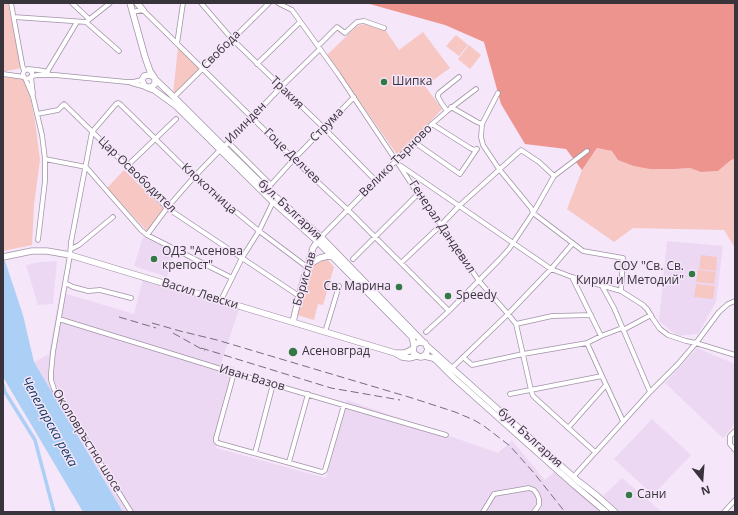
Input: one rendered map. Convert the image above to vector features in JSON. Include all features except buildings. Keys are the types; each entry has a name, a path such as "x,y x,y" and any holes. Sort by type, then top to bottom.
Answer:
{"main road":[{"path":"130,3 145,57 154,78 155,84 151,87 144,85 143,78 146,72 145,57"},
{"path":"137,3 143,10"},
{"path":"143,78 149,75 154,78"},
{"name":"бул. България","path":"154,78 269,187 425,344 615,512"},
{"name":"бул. България","path":"147,87 154,90 176,106 224,146 273,202 319,239 333,257 412,337 414,347"},
{"name":"Борислав","path":"293,322 307,266 313,248 319,239"},
{"name":"Васил Левски","path":"3,257 32,251 70,252 395,353 406,358 418,356"},
{"path":"307,266 320,258 328,256 333,257"},
{"path":"419,342 425,344 428,352 424,356 420,357 414,354 414,347 419,342"},
{"name":"Васил Левски","path":"395,353 405,353 414,347"},
{"name":"бул. България","path":"424,356 436,360 454,378 606,512"}],"street":[{"path":"16,3 12,4 21,58 33,96 42,135 45,159 45,181 38,240"},
{"path":"72,3 87,21 119,51"},
{"path":"14,17 77,22 87,21 110,3"},
{"path":"177,44 183,3"},
{"name":"Тракия","path":"201,3 232,39 324,128 376,181"},
{"name":"Свобода","path":"174,97 268,3"},
{"name":"Генерал Дандевил","path":"278,3 292,10 354,97 418,194 479,281 516,324 533,396 595,452"},
{"path":"132,12 143,10"},
{"name":"Гоце Делчев","path":"143,10 449,311"},
{"name":"Илинден","path":"147,236 167,208 194,177 337,27 345,33 357,22 364,21 384,28"},
{"path":"47,72 77,22"},
{"path":"257,64 300,22"},
{"path":"25,74 38,70 56,75"},
{"path":"3,74 25,74 32,72 33,96"},
{"path":"25,74 29,79 38,75 64,75 127,82 133,82 143,78"},
{"path":"447,111 438,97 438,94 460,77"},
{"path":"127,82 147,87"},
{"name":"Велико Търново","path":"319,239 432,124 476,89"},
{"path":"498,92 482,124 482,145 499,170 531,208 533,213 583,251 623,258 621,291"},
{"name":"Струма","path":"269,187 354,97"},
{"name":"Цар Освободител","path":"37,114 58,110 64,104 167,208 299,296"},
{"name":"Клокотница","path":"92,132 116,104 120,104 194,177 259,232 307,266"},
{"path":"452,107 482,124"},
{"path":"127,166 176,118"},
{"path":"432,124 470,148 474,150 477,149"},
{"name":"Околовръстно шосе","path":"92,132 58,319 50,373 54,389 130,512"},
{"path":"414,142 460,174 477,149 482,145"},
{"path":"401,263 459,206 521,150 539,162 554,176"},
{"path":"426,332 479,281 513,243 533,213 554,176 587,152"},
{"path":"45,159 86,168 147,236 232,278"},
{"path":"399,165 551,269 572,278 621,291 643,305 660,329 668,335 735,355"},
{"path":"410,182 413,176 417,177"},
{"path":"353,259 418,194"},
{"path":"221,300 242,258 259,232 273,202"},
{"path":"70,252 113,217"},
{"path":"452,368 508,314 573,244"},
{"path":"572,278 601,336"},
{"path":"65,283 88,291 100,290 131,298"},
{"path":"325,332 339,286"},
{"path":"602,286 614,308 650,392"},
{"path":"574,476 623,421 675,367 696,343 719,312 728,304 735,301"},
{"path":"516,324 552,316 590,315"},
{"path":"463,357 472,365 523,354 587,343 601,336 623,329 651,315"},
{"name":"Иван Вазов","path":"58,319 234,373 446,435"},
{"path":"587,343 623,421"},
{"path":"234,373 216,441 218,443 324,472 344,405"},
{"path":"510,394 602,376"},
{"path":"255,453 273,384"},
{"path":"568,428 606,385"},
{"path":"289,462 308,394"},
{"path":"735,431 730,436 730,444 735,450"},
{"path":"483,512 494,494 529,488 534,490 539,499 539,505 534,512"},
{"path":"724,512 735,500"}],"shaded area":[{"path":"3,3 8,3 21,68 7,71 3,71"},
{"path":"366,3 735,3 735,159 731,160 718,171 701,172 690,168 650,169 634,166 618,160 612,151 597,148 582,170 566,149 525,144 501,104 484,42 445,25"},
{"name":"Шипка","path":"365,24 386,31 399,50 423,32 450,68 425,86 442,109 398,156 327,55 357,26"},
{"path":"456,35 468,45 459,56 446,46"},
{"path":"469,45 481,55 470,69 458,59"},
{"path":"178,47 200,68 173,95"},
{"path":"3,77 24,79 28,87 35,121 40,160 34,205 32,245 3,251"},
{"path":"597,148 612,151 650,169 690,168 701,172 718,171 731,160 735,159 735,248 724,230 633,228 614,242 567,209 582,170"},
{"path":"124,170 164,209 147,231 107,188"},
{"name":"ОДЗ \"Асенова крепост\"","path":"143,237 174,251 167,277 134,266"},
{"name":"СОУ \"Св. Св. Кирил и Методий\"","path":"667,241 723,246 716,302 698,334 677,336 659,321"},
{"path":"701,255 717,257 716,271 699,269"},
{"path":"327,259 334,267 323,305 318,304 314,320 297,315 310,266"},
{"path":"57,261 53,304 38,305 26,265"},
{"path":"698,270 716,272 714,284 696,282"},
{"path":"143,279 240,306 221,364 234,367 216,448 326,478 347,400 498,453 512,441 545,480 555,471 602,512 123,512 34,362 49,354 60,292 134,314"},
{"path":"696,284 715,286 713,299 694,297"},
{"path":"697,348 735,364 735,424 723,438 665,383"},
{"path":"652,419 691,455 653,495 614,459"},
{"path":"622,478 662,512 620,512 603,496"}],"water":[{"name":"Чепеларска река","path":"3,255 23,315 34,362 123,512 83,512 3,377"}],"waterway":[{"path":"3,385 5,392 35,440 54,512"}],"railway":[{"path":"119,317 156,328"},
{"path":"152,323 217,340 412,398 474,420 510,446 565,512"},
{"path":"173,333 205,351"},
{"path":"201,348 331,388 400,400"}],"place":[{"name":"Шипка","path":"384,82"},
{"name":"ОДЗ \"Асенова крепост\"","path":"154,259"},
{"name":"СОУ \"Св. Св. Кирил и Методий\"","path":"692,274"},
{"name":"Св. Марина","path":"399,287"},
{"name":"Speedy","path":"448,296"},
{"name":"Асеновград","path":"293,352"},
{"name":"Сани","path":"629,495"}]}
